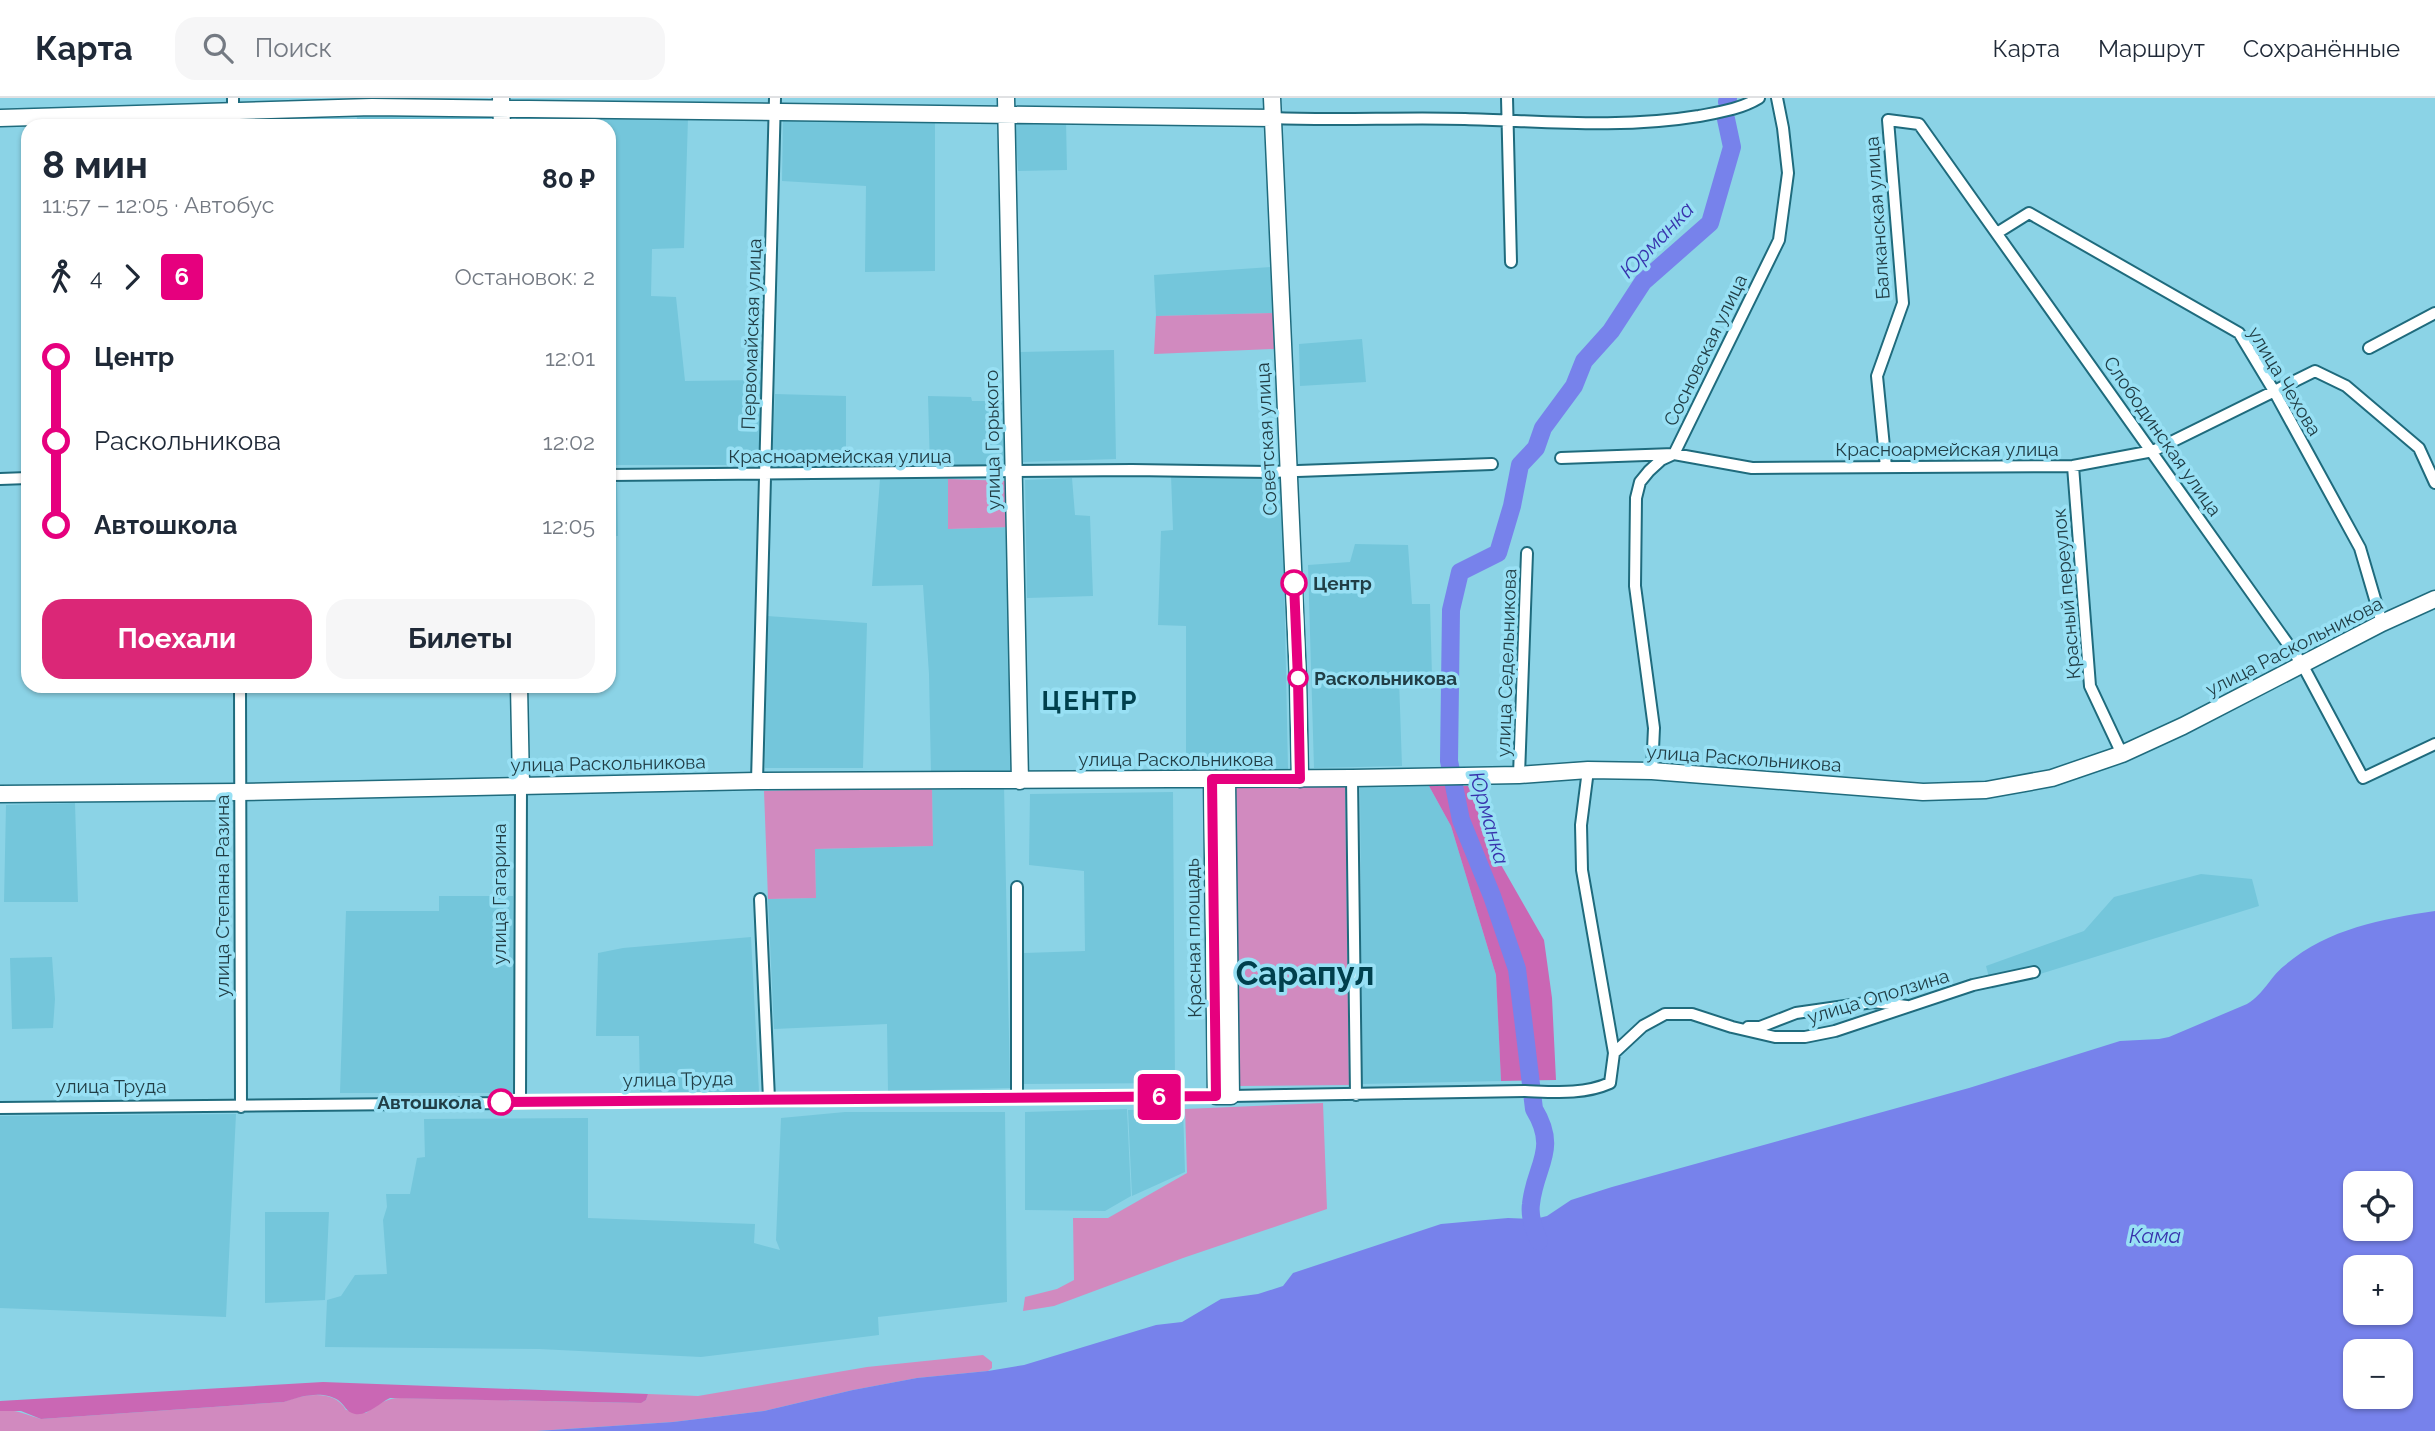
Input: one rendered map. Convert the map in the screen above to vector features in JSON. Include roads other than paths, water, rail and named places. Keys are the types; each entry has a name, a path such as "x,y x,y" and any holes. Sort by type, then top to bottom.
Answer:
{"main road":[{"name":"улица Горького","path":"1006,98 1020,781"},
{"name":"Советская улица","path":"1272,98 1298,679 1300,779"},
{"path":"0,118 501,104 775,105 1007,115 1273,118"},
{"name":"улица Раскольникова","path":"0,794 240,792 757,781 1300,779 1513,775 1588,770 1652,771 1923,792 1977,791 2052,778 2122,754 2435,599"},
{"name":"улица Гагарина","path":"519,693 521,785"},
{"name":"Красная площадь","path":"1219,780 1224,1096"}],"street":[{"path":"1507,98 1511,262"},
{"path":"1273,118 1619,124 1717,113 1748,105 1759,98"},
{"name":"Сосновская улица","path":"1652,771 1654,728 1636,586 1636,498 1640,482 1649,471 1661,460 1674,454 1779,240 1788,173 1777,98"},
{"name":"Первомайская улица","path":"757,781 775,105"},
{"name":"Балканская улица","path":"1886,467 1877,376 1903,303 1888,120 1919,124"},
{"name":"Слободинская улица","path":"1919,124 2153,450 2302,664 2363,778 2435,744"},
{"name":"улица Чехова","path":"1997,233 2029,213 2239,333 2360,548 2382,623"},
{"path":"2369,348 2435,313"},
{"name":"Красноармейская улица","path":"1561,458 1674,454 1752,467 2073,466 2153,450 2315,371 2346,386 2419,448 2435,483"},
{"name":"Красноармейская улица","path":"616,475 1288,472 1492,464"},
{"name":"Красный переулок","path":"2073,466 2090,686 2122,754"},
{"path":"0,479 21,478"},
{"name":"улица Седельникова","path":"1513,775 1527,553"},
{"name":"улица Степана Разина","path":"240,693 241,1107"},
{"path":"1352,778 1356,1095 1525,1091 1563,1093 1592,1091 1610,1083 1614,1053 1581,870 1581,825 1588,770"},
{"name":"улица Гагарина","path":"520,1102 521,785"},
{"path":"1017,887 1017,1098"},
{"path":"760,899 769,1099"},
{"name":"улица Оползина","path":"1614,1053 1643,1026 1665,1014 1692,1014 1775,1037 1805,1037 1835,1031 1973,985 2034,972"},
{"path":"1732,1027 1760,1027 1796,1013 1873,1002 1912,1006"},
{"name":"улица Труда","path":"0,1108 1356,1095"}],"water":[{"name":"Кама","path":"2435,911 2435,1431 537,1431 673,1422 764,1411 917,1378 1024,1365 1156,1325 1182,1322 1221,1299 1258,1294 1283,1286 1293,1273 1441,1224 1547,1216 1571,1200 1612,1187 1969,1088 2120,1041 2169,1037 2247,1004 2284,966 2318,943 2336,934 2375,922"}],"waterway":[{"name":"Юрманка","path":"1727,102 1728,98"},
{"name":"Юрманка","path":"1539,1241 1532,1223 1531,1209 1545,1136 1534,1109 1517,969 1492,896 1461,820 1449,761 1451,610 1460,572 1498,553 1512,506 1520,465 1536,448 1543,428 1574,386 1584,361 1611,331 1643,282 1710,223 1732,147 1726,119"}],"place":[{"name":"Центр","path":"1294,583"},
{"name":"Раскольникова","path":"1298,678"},
{"name":"Автошкола","path":"501,1102"}],"district":[{"name":"ЦЕНТР","path":"1090,701"},
{"name":"Сарапул","path":"1305,973"}]}
